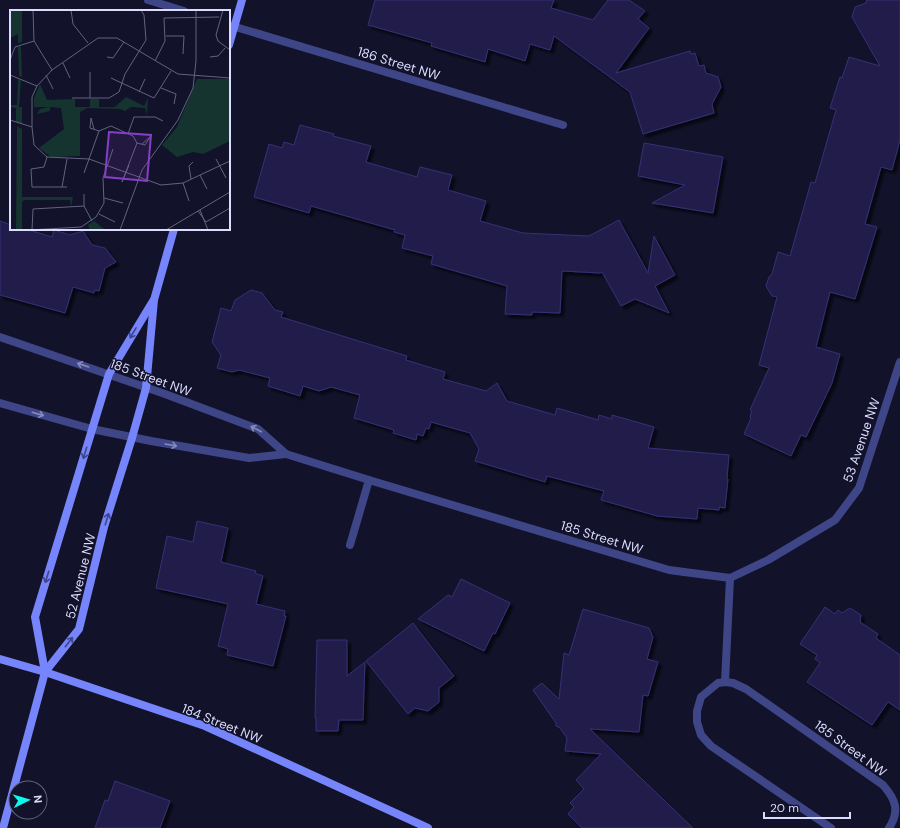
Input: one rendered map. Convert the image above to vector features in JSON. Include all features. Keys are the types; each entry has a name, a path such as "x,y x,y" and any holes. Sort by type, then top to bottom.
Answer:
{"street":[{"path":"148,0 181,10"},
{"path":"230,39 232,26 242,0"},
{"name":"186 Street NW","path":"232,26 563,125"},
{"name":"52 Avenue NW","path":"45,672 79,629 104,527 146,388 154,300 174,230"},
{"name":"52 Avenue NW","path":"45,672 35,617 109,374 154,300"},
{"name":"185 Street NW","path":"0,337 109,374 258,429 286,454"},
{"name":"53 Avenue NW","path":"730,578 768,560 835,520 859,488 898,378 900,362"},
{"name":"185 Street NW","path":"0,403 92,429 132,438 249,458 286,454 669,570 730,578"},
{"path":"350,545 369,480"},
{"path":"730,578 724,682 718,684 701,697 697,711 697,722 701,735 711,746 831,828"},
{"name":"184 Street NW","path":"0,659 45,672 205,726 428,828"},
{"path":"3,828 45,672"},
{"name":"185 Street NW","path":"724,682 733,683 746,688 883,785 891,794 896,806 894,821 889,828"}],"building":[{"path":"375,0 554,0 551,8 593,20 608,0 629,0 645,11 638,19 649,28 616,73 690,51 691,54 695,53 699,66 704,65 706,73 718,77 721,87 712,104 714,113 643,134 630,92 554,36 550,50 530,44 525,61 488,49 485,62 431,46 432,43 368,25"},
{"path":"867,0 900,0 900,140 892,170 881,167 865,224 877,227 855,299 830,292 816,347 840,354 832,383 806,437 801,435 791,456 744,434 751,418 752,411 750,410 769,368 759,365 777,297 772,296 766,286 769,277 772,274 778,252 790,256 811,182 815,183 836,110 830,108 840,77 842,78 849,57 880,66 852,17 855,7 866,3"},
{"path":"300,125 371,146 366,162 417,177 420,167 452,175 448,190 486,201 480,221 523,233 589,236 619,220 648,273 654,236 675,275 655,286 669,313 635,299 621,306 602,272 562,271 560,313 532,312 532,315 505,314 507,286 431,264 433,256 402,248 405,235 394,232 395,230 311,206 309,213 254,197 269,144 282,148 284,142 294,145"},
{"path":"644,143 723,157 713,213 652,203 685,185 638,176"},
{"path":"0,221 10,225 10,230 29,230 52,237 54,230 70,235 83,231 92,245 105,248 116,262 105,268 99,291 95,290 94,293 73,287 65,313 0,295"},
{"path":"251,290 262,293 275,310 283,312 281,317 407,356 406,360 445,372 443,379 486,391 497,383 507,401 555,415 557,408 598,420 599,415 612,419 612,415 654,427 648,448 729,455 725,508 719,507 719,510 698,508 697,519 657,516 601,500 604,491 547,476 545,482 475,461 479,449 470,433 431,422 429,429 426,428 423,436 417,434 416,440 393,433 394,430 354,418 360,395 331,387 319,391 303,386 300,396 268,386 270,378 239,370 232,372 217,368 221,355 212,342 221,308 231,311 235,300"},
{"path":"197,521 228,528 221,562 256,571 255,573 263,576 256,604 285,611 284,616 286,616 273,666 227,655 228,649 218,646 228,604 156,588 167,536 193,542"},
{"path":"461,579 510,603 495,634 493,633 484,651 418,619 448,595 452,597"},
{"path":"825,607 835,614 838,610 842,613 850,608 861,615 860,622 878,634 876,638 900,655 900,710 888,702 872,725 807,682 820,663 815,659 817,655 800,644"},
{"path":"583,609 649,628 653,637 647,659 658,662 648,696 643,695 639,732 590,729 693,828 582,828 568,814 574,807 570,803 584,789 576,780 601,754 565,751 567,738 559,727 556,726 556,723 533,690 542,683 559,699 564,653 569,655"},
{"path":"413,623 454,676 439,688 439,702 428,711 415,708 408,714 366,661"},
{"path":"317,640 347,640 347,676 365,662 363,720 339,720 338,731 316,731"},
{"path":"115,781 170,801 160,828 95,828 105,800 108,801"}]}
